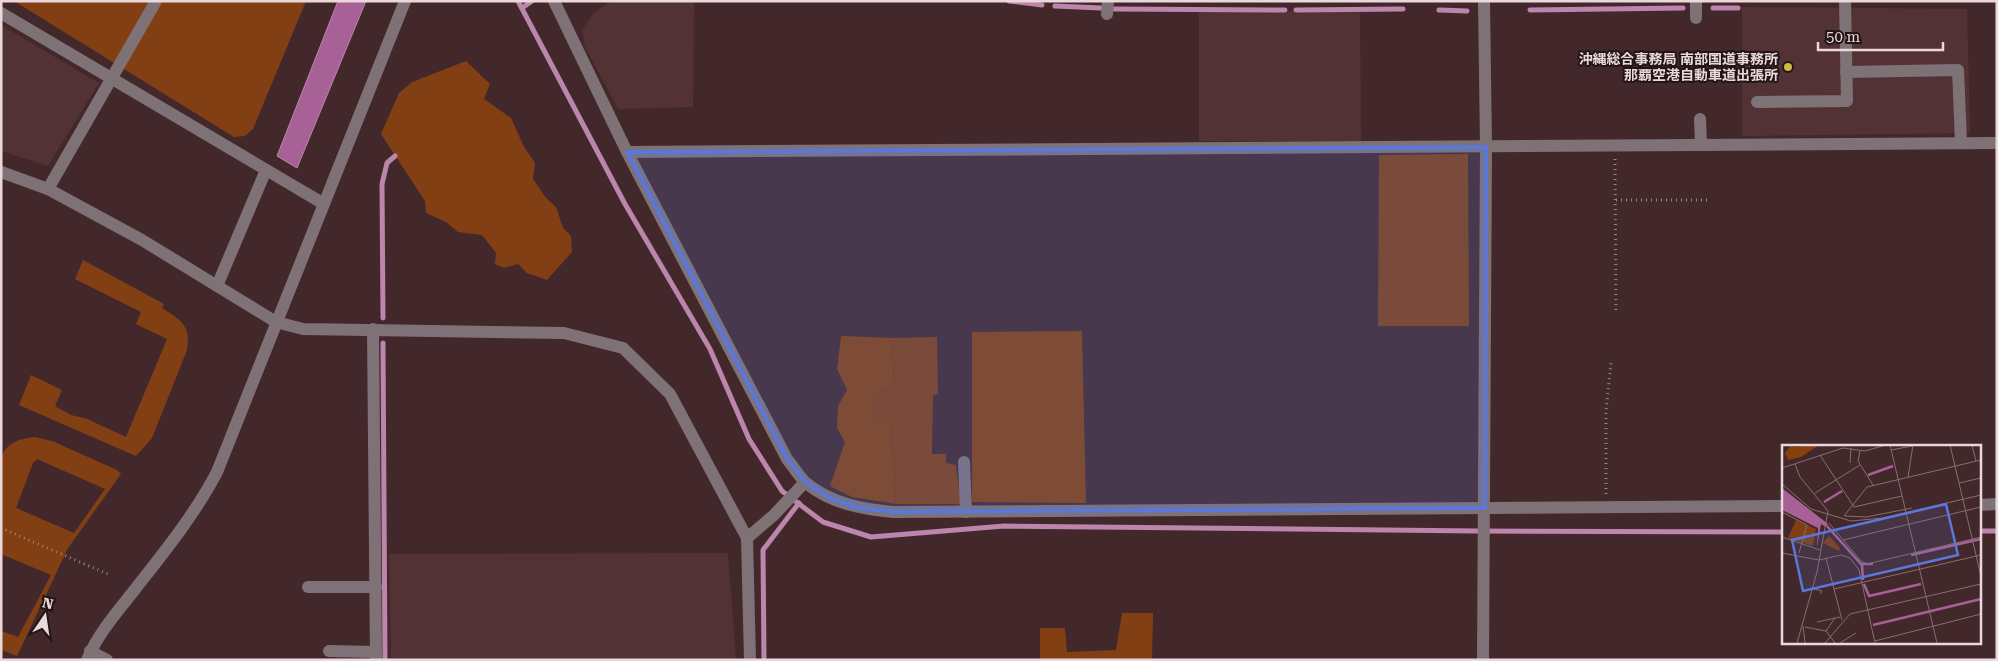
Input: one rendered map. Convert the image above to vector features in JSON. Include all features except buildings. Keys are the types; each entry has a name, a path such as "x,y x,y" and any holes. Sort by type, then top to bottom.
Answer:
{"street":[{"path":"48,189 156,1"},
{"path":"107,660 89,655 111,620 204,496 217,472 405,1"},
{"path":"554,1 627,152 787,459 805,482 831,499 858,508 893,512 1782,506"},
{"path":"1484,1 1486,147 1484,660"},
{"path":"1696,1 1696,18"},
{"path":"1757,102 1847,101 1844,1"},
{"path":"1,13 324,204"},
{"path":"1846,72 1958,70 1962,143"},
{"path":"1700,119 1701,146"},
{"path":"627,152 1997,143"},
{"path":"217,286 266,170"},
{"path":"1,172 48,189 142,240 276,322 302,329 564,333 623,348 670,394 747,538 750,660"},
{"path":"329,651 376,656 373,329"},
{"path":"964,462 966,512"},
{"path":"747,538 774,515 805,482"},
{"path":"1980,505 1997,504"},
{"path":"308,588 376,587"}],"path":[{"path":"1616,146 1616,314"},
{"path":"1616,200 1711,200"},
{"path":"1606,507 1606,412 1611,363"},
{"path":"1,528 110,575"}],"highlighted area":[{"path":"1471,147 1486,147 1485,508 893,512 858,508 831,499 805,482 787,459 627,152"}],"shaded area":[{"path":"14,1 306,1 253,129 245,136 234,137"},
{"path":"338,1 366,1 297,168 277,156"},
{"path":"610,1 694,1 693,107 618,109 585,47 582,30 592,15"},
{"path":"1742,7 1967,9 1970,133 1742,136"},
{"path":"1199,11 1360,11 1361,141 1199,141"},
{"path":"1,25 99,83 48,166 1,151"},
{"path":"466,61 490,84 484,99 511,118 524,147 535,163 533,179 546,198 556,207 563,228 571,236 572,252 547,280 527,273 518,264 504,268 495,264 496,253 482,235 458,232 446,222 426,213 425,201 381,134 399,93 412,82"},
{"path":"1468,154 1469,326 1378,326 1379,155"},
{"path":"83,260 164,304 162,308 179,320 186,329 187,350 152,438 136,456 19,405 31,375 62,390 55,406 71,415 87,419 126,437 167,339 136,324 141,312 75,279"},
{"path":"1082,331 1086,503 972,502 972,332"},
{"path":"841,336 892,338 894,383 871,399 871,413 891,425 896,504 852,497 830,486 845,442 837,428 838,406 847,390 837,369"},
{"path":"937,337 938,394 933,395 932,454 946,454 946,463 956,465 961,504 896,504 891,425 871,413 871,399 894,383 892,338"},
{"path":"35,437 52,441 117,470 121,474 68,548 17,656 1,650 1,631 18,637 51,575 1,554 1,458 7,448 14,442","holes":["37,459 105,489 74,533 16,508 33,463"]},
{"path":"728,553 736,660 391,660 389,554"},
{"path":"1122,613 1153,613 1152,660 1040,660 1040,628 1065,628 1067,652 1116,650"}],"waterway":[{"path":"518,1 625,204 710,349 749,439 782,491 823,522 871,537 1004,526 1782,532"},
{"path":"522,8 532,1"},
{"path":"1009,1 1042,5"},
{"path":"1055,6 1101,8"},
{"path":"1530,10 1683,8"},
{"path":"1713,8 1738,8"},
{"path":"1113,9 1285,10"},
{"path":"1296,10 1403,9"},
{"path":"1439,10 1467,11"},
{"path":"383,318 382,184 387,163 395,156"},
{"path":"383,343 385,660"},
{"path":"764,660 763,550 799,503"},
{"path":"1980,531 1997,531"}],"place":[{"name":"沖縄総合事務局 南部国道事務所 那覇空港自動車道出張所","path":"1788,67"}]}
